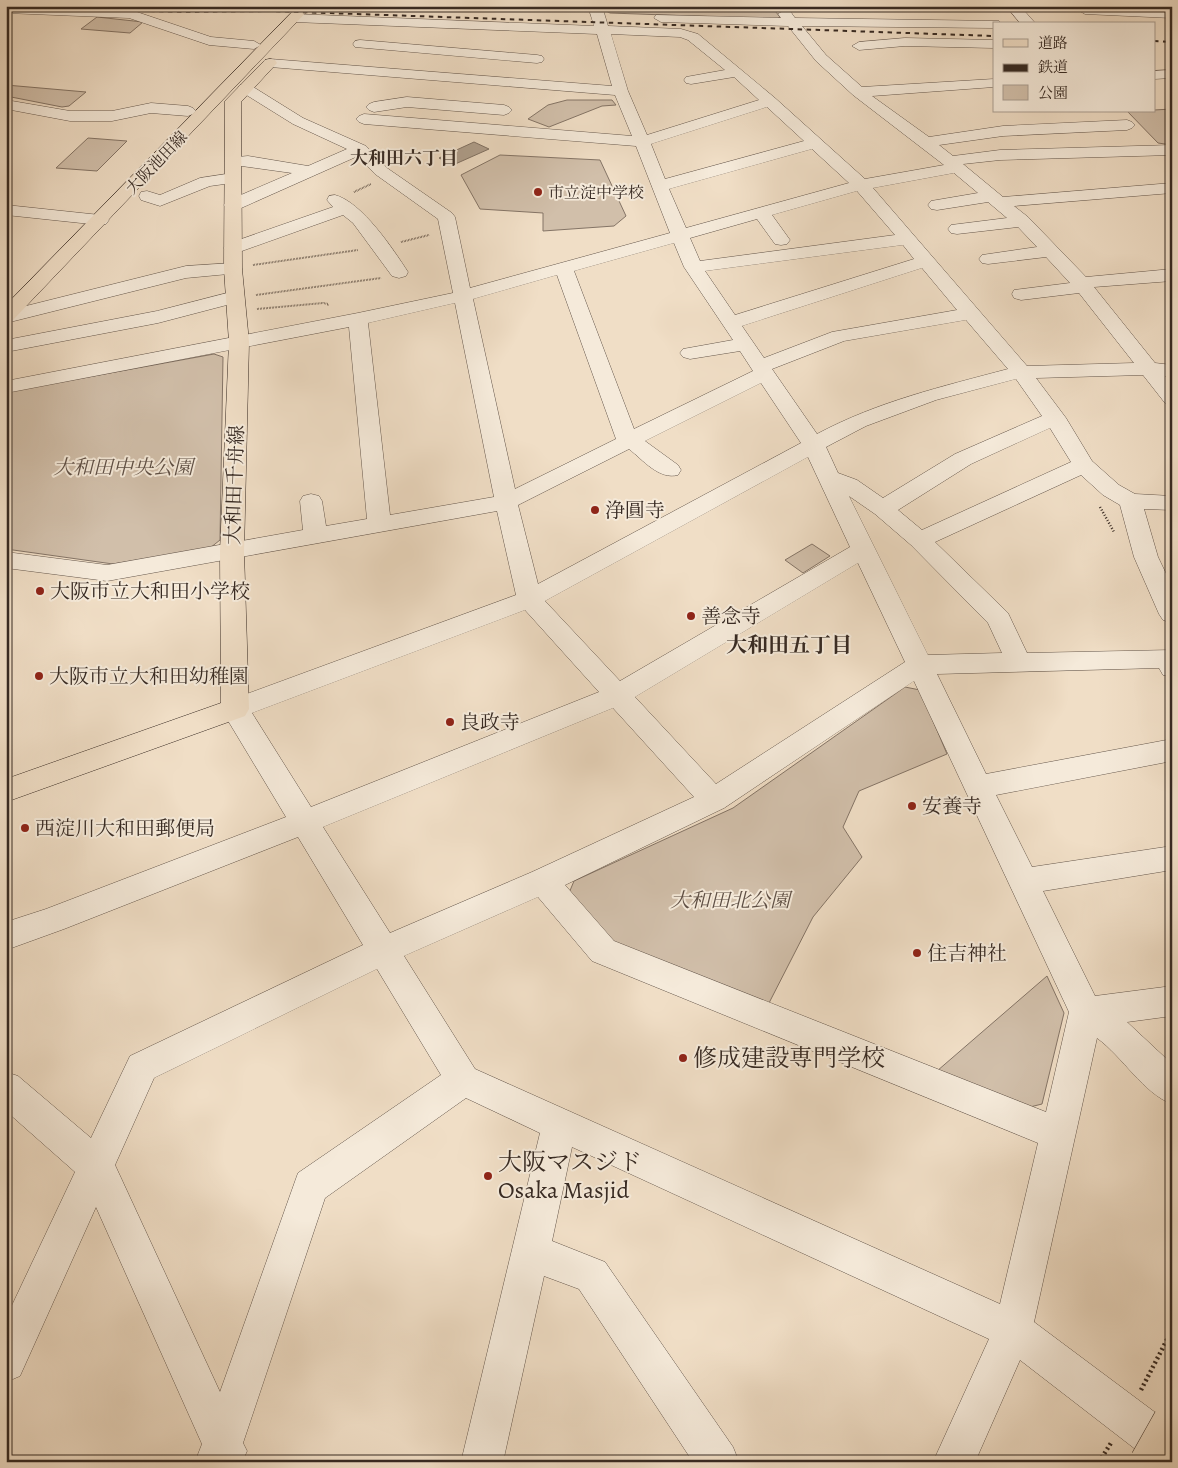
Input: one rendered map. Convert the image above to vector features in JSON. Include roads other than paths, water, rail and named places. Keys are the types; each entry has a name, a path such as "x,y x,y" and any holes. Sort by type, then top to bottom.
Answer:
{"main road":[{"name":"大阪池田線","path":"6,317 100,220 295,12 306,6"},
{"name":"大阪池田線","path":"6,294 186,114 254,57"},
{"name":"大和田千舟線","path":"235,709 232,552 239,342 233,268 233,101 245,88 254,57"},
{"path":"6,791 235,709"},
{"path":"1149,1462 1172,1421"}],"street":[{"path":"328,6 375,8"},
{"path":"779,6 794,31 858,92 926,142 1022,221 1081,283 1172,399"},
{"path":"1012,6 1027,22"},
{"path":"6,9 131,14 254,57 401,74 621,91"},
{"path":"1086,10 1122,18 1172,14"},
{"path":"295,12 381,22 554,28 601,17"},
{"path":"964,12 975,24"},
{"path":"579,15 601,17 693,37 737,72 861,185 1022,372 1055,418 1084,465 1111,490 1130,501 1172,504"},
{"path":"601,17 621,91 693,267 814,446 1086,1012 1120,1035 1172,1088"},
{"path":"648,17 794,31 871,18 993,24"},
{"path":"337,68 381,22"},
{"path":"489,130 524,84 554,28"},
{"path":"681,33 707,33"},
{"path":"859,46 905,42 993,44"},
{"path":"360,44 537,59"},
{"path":"691,80 737,72"},
{"path":"368,118 401,74"},
{"path":"1156,75 1172,74"},
{"path":"858,92 980,83"},
{"path":"245,88 298,121 360,149 381,172 446,217 506,502 529,599 714,800"},
{"path":"368,118 641,142 770,101"},
{"path":"368,118 407,102 504,110"},
{"path":"6,104 70,116 112,116 151,108 186,114"},
{"path":"6,110 63,121"},
{"path":"1115,112 1152,151"},
{"path":"6,115 87,123 146,114 186,114"},
{"path":"926,142 1003,131 1127,125"},
{"path":"660,186 816,144"},
{"path":"233,205 360,149"},
{"path":"6,380 6,387 239,342 332,315 358,319 463,296 861,185 953,164 1000,156 1152,151 1168,157"},
{"path":"233,161 248,161 309,171"},
{"path":"177,175 197,184"},
{"path":"147,196 160,202 197,184 233,178"},
{"path":"937,205 997,199 1172,188"},
{"path":"233,248 341,204 359,219 399,272"},
{"path":"6,210 100,220"},
{"path":"761,212 781,240"},
{"path":"957,229 1022,221"},
{"path":"693,267 908,239"},
{"path":"988,259 1051,250"},
{"path":"731,323 926,261"},
{"path":"6,317 153,293 186,272 233,268"},
{"path":"564,268 629,440 670,470"},
{"path":"1021,294 1075,288 1081,283 1172,275"},
{"path":"153,293 187,311"},
{"path":"6,346 187,311 236,304"},
{"path":"6,560 107,573 506,502 763,370 839,336 971,313"},
{"path":"358,319 379,525"},
{"path":"93,330 99,369"},
{"path":"690,354 745,344"},
{"path":"1172,370 1022,372 938,393 892,408 858,421 529,599 235,709 463,1080 1012,1330 1172,1451"},
{"path":"883,508 963,459 1055,418"},
{"path":"919,540 1084,465"},
{"path":"829,477 850,484 883,508 919,540 999,619 1018,661"},
{"path":"311,501 316,537"},
{"path":"1130,501 1146,557 1172,614"},
{"path":"6,936 53,920 304,822 618,695 864,549"},
{"path":"6,1362 142,1067 384,950 543,881 714,800 919,665 1168,658 1172,668"},
{"path":"978,787 1172,750"},
{"path":"1023,881 1172,858"},
{"path":"543,881 603,951 1059,1134"},
{"path":"1086,1012 1172,1001"},
{"path":"954,1462 1012,1330 1086,1012"},
{"path":"223,1455 311,1186 463,1080"},
{"path":"6,1088 97,1167 223,1455"},
{"path":"482,1462 560,1124"},
{"path":"531,1252 592,1275 718,1462"}],"railway":[{"path":"6,7 185,12 269,11 993,36"},
{"path":"1156,41 1172,42"}],"place":[{"name":"市立淀中学校","path":"538,192"},
{"name":"浄圓寺","path":"595,510"},
{"name":"大阪市立大和田小学校","path":"40,591"},
{"name":"善念寺","path":"691,616"},
{"name":"大阪市立大和田幼稚園","path":"39,676"},
{"name":"良政寺","path":"450,722"},
{"name":"安養寺","path":"912,806"},
{"name":"西淀川大和田郵便局","path":"25,828"},
{"name":"住吉神社","path":"917,953"},
{"name":"修成建設専門学校","path":"683,1058"},
{"name":"大阪マスジド Osaka Masjid","path":"488,1176"}],"district":[{"name":"大和田六丁目","path":"404,158"},
{"name":"大和田五丁目","path":"789,645"}],"park label":[{"name":"大和田中央公園","path":"123,467"},
{"name":"大和田北公園","path":"730,900"}]}
